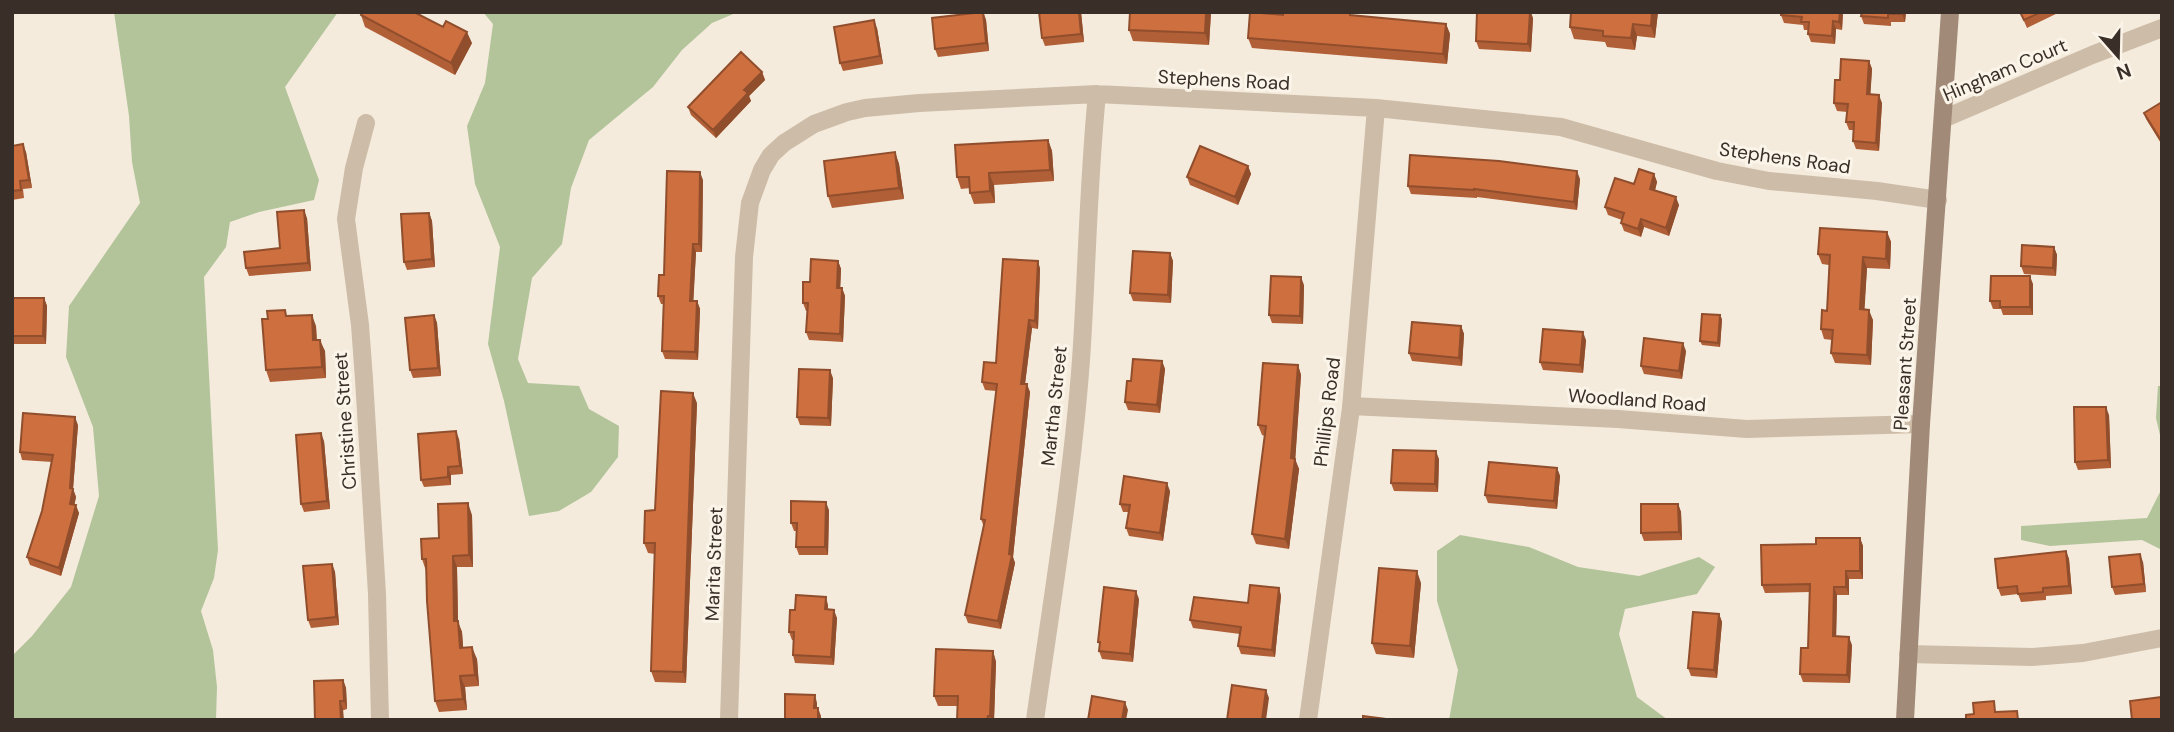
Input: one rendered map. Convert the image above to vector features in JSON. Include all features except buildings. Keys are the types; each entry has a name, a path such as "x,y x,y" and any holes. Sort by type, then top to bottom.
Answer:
{"street":[{"name":"Pleasant Street","path":"1905,720 1921,424 1950,12"},
{"name":"Hingham Court","path":"1943,119 2162,28"},
{"name":"Stephens Road","path":"740,409 744,257 750,203 762,170 771,155 783,143 814,124 865,108 1097,94 1376,108 1562,127 1717,171 1769,181 1877,191 1938,200"},
{"name":"Martha Street","path":"1035,720 1063,522 1081,361 1091,150 1097,94"},
{"name":"Phillips Road","path":"1308,720 1351,406 1376,108"},
{"name":"Christine Street","path":"366,123 354,168 346,219 363,366 377,594 380,720"},
{"name":"Woodland Road","path":"1351,406 1618,419 1747,429 1921,424"},
{"name":"Marita Street","path":"729,720 740,409"},
{"path":"1908,654 2032,657 2083,653 2162,638"}],"green space":[{"path":"114,12 338,12 285,87 319,180 314,200 259,212 230,222 226,247 204,277 218,550 214,578 201,611 213,650 217,687 216,720 12,720 12,656 32,636 71,587 99,496 93,427 66,357 69,306 140,203 132,162 129,116"},
{"path":"483,12 738,12 712,23 682,50 653,87 589,140 571,188 562,244 532,278 518,359 528,383 579,386 589,409 619,426 618,457 591,492 559,511 529,516 504,401 488,344 500,247 475,184 467,126 485,83 493,24"},
{"path":"2158,386 2162,386 2162,444 2156,418"},
{"path":"2162,488 2162,562 2160,549 2142,540 2050,546 2021,540 2021,526 2147,518"},
{"path":"1460,535 1529,547 1578,567 1639,576 1699,557 1715,567 1697,594 1625,609 1619,634 1637,697 1668,720 1449,720 1458,670 1437,601 1437,551"}]}
